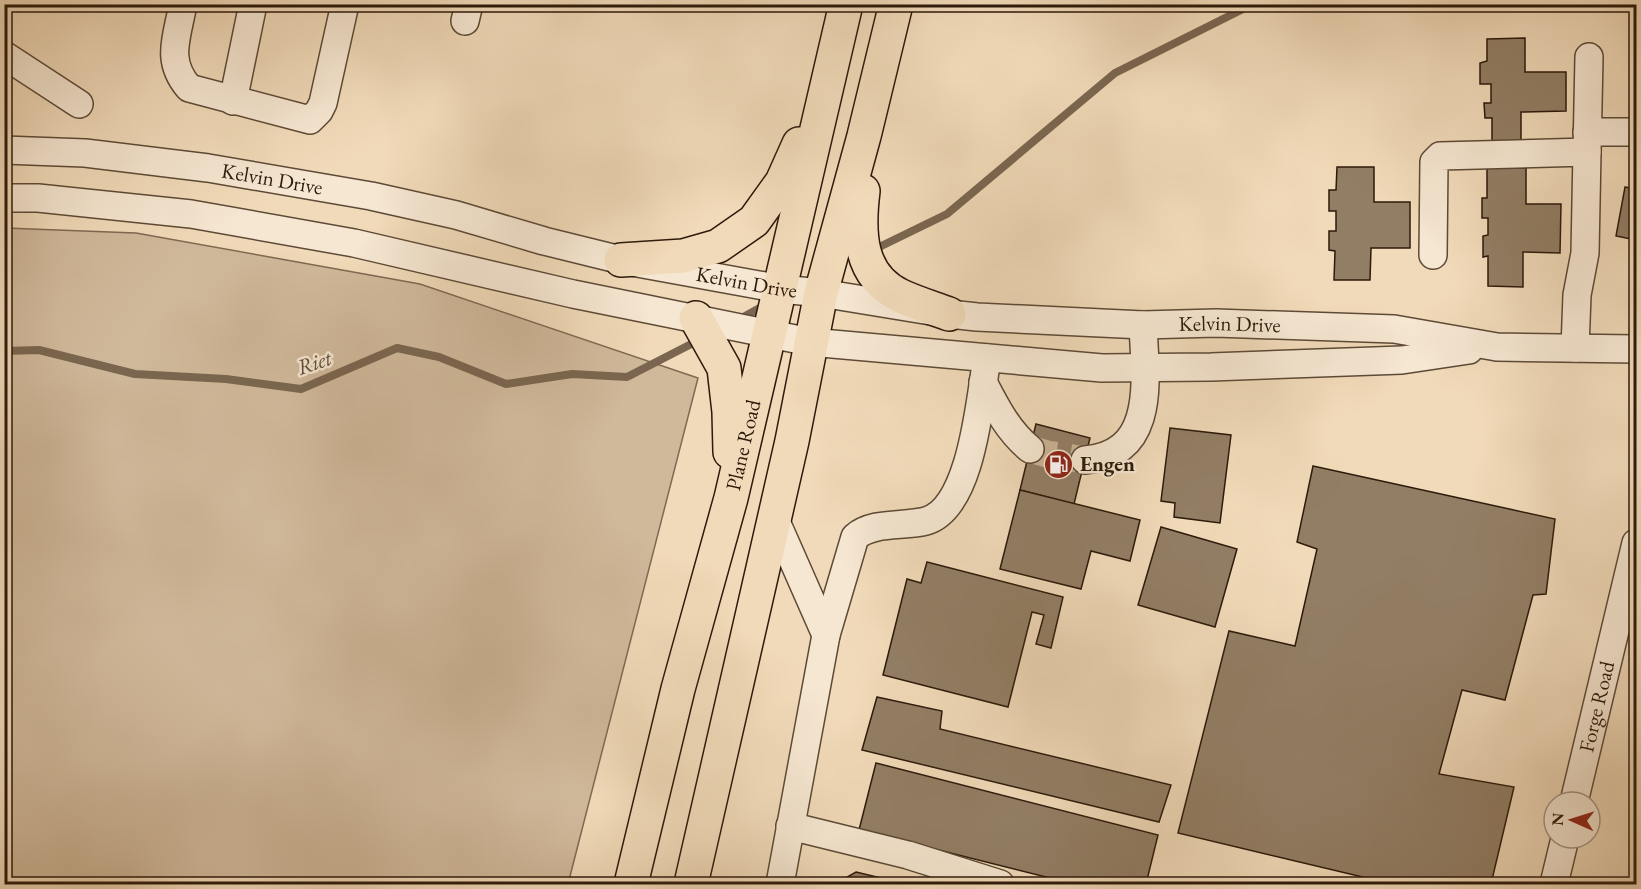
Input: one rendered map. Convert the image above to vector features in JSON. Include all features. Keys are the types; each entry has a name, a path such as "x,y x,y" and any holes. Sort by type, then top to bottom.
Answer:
{"main road":[{"name":"Plane Road","path":"631,885 678,689 731,498 846,4"},
{"path":"691,885 792,441 821,293 864,136 896,4"},
{"path":"621,260 683,256 718,246 754,221 782,182 828,80"},
{"path":"864,136 867,159 859,219 861,241 868,263 885,284 899,295 949,314"},
{"path":"696,318 724,368 729,412 731,498"}],"street":[{"path":"183,4 173,61 181,79 189,88 310,120 320,111 323,103 345,4"},
{"path":"233,101 253,4"},
{"path":"4,55 79,104"},
{"path":"1575,348 1577,295 1585,253 1589,57"},
{"path":"1432,255 1434,162 1440,156 1587,142 1636,132"},
{"name":"Kelvin Drive","path":"4,150 96,154 208,168 371,196 456,215 544,241 621,260 781,289 821,293 949,314 1143,325 1216,323 1394,329 1497,347"},
{"name":"Kelvin Drive","path":"4,198 38,198 191,214 354,243 573,294 768,334 985,370 1211,368 1402,360 1497,347 1636,349"},
{"path":"1085,460 1100,459 1111,454 1123,446 1134,432 1143,411 1146,393 1143,325"},
{"path":"985,370 1008,426 1030,449"},
{"path":"780,885 826,634 855,537 868,529 928,520 944,512 962,483 985,370"},
{"path":"774,517 826,634"},
{"name":"Forge Road","path":"1577,790 1636,543"},
{"path":"790,826 908,855 1000,885"},
{"path":"1554,885 1562,850"}],"shaded area":[{"path":"5,228 136,233 420,284 698,378 568,884 5,884"}],"building":[{"path":"1631,36 1636,36 1636,57 1630,57"},
{"path":"1525,38 1525,72 1566,72 1566,111 1521,112 1521,146 1492,146 1492,118 1485,118 1484,103 1491,103 1491,84 1480,84 1480,63 1487,61 1487,39"},
{"path":"1630,75 1636,75 1636,93 1632,93"},
{"path":"1337,167 1374,167 1374,202 1410,202 1410,248 1371,248 1370,280 1334,280 1335,251 1329,250 1329,231 1336,231 1336,211 1329,211 1329,190 1336,190"},
{"path":"1487,168 1526,168 1526,204 1561,204 1560,253 1523,252 1523,287 1488,286 1488,256 1483,257 1483,236 1488,235 1488,218 1482,218 1482,198 1487,198"},
{"path":"1625,187 1636,189 1636,240 1616,236"},
{"path":"1036,424 1090,438 1074,504 1020,490"},
{"path":"1170,428 1231,435 1220,523 1174,517 1175,503 1161,501"},
{"path":"1313,466 1555,519 1546,594 1533,595 1505,700 1462,690 1439,774 1514,787 1491,884 1392,884 1178,833 1229,631 1295,646 1317,549 1297,542"},
{"path":"1020,490 1140,520 1130,561 1091,551 1081,589 1000,569"},
{"path":"1161,527 1237,549 1215,627 1138,605"},
{"path":"927,562 1063,597 1051,648 1036,644 1044,615 1032,612 1008,707 883,675 907,579 921,583"},
{"path":"877,697 942,711 940,729 1171,785 1159,822 862,750"},
{"path":"876,763 1158,835 1146,884 1074,884 859,830"},
{"path":"856,872 906,884 841,884 842,880"}],"waterway":[{"path":"871,251 947,214 1115,73 1253,4"},
{"path":"738,320 767,304"},
{"name":"Riet","path":"4,351 39,350 135,374 226,379 301,389 397,348 439,357 506,384 572,374 627,377 701,339"}],"tunnel":[{"path":"1030,449 1085,460"}],"place":[{"name":"Engen","path":"1059,464"}]}
